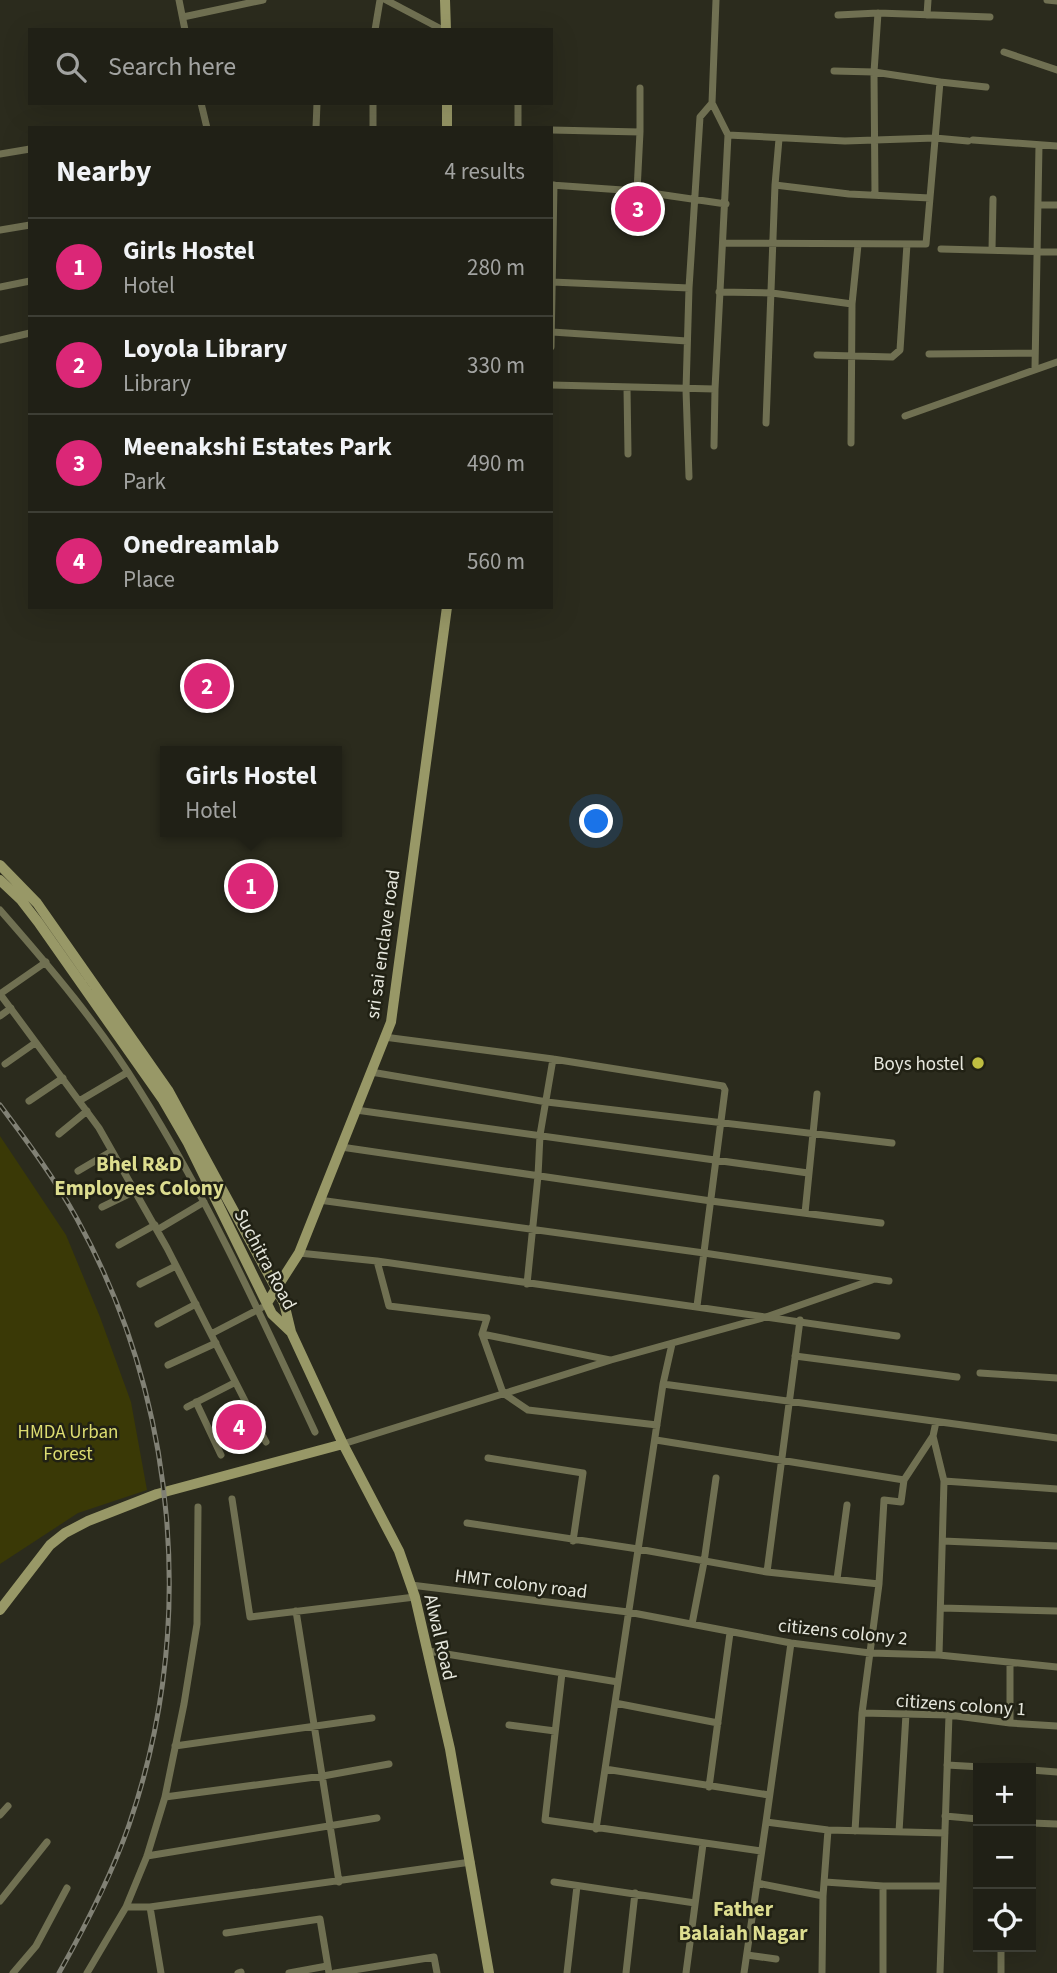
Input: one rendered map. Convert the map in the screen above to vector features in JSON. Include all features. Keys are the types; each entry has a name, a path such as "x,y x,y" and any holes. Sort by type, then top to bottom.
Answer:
{"main road":[{"path":"445,0 445,28"},
{"path":"447,105 447,126"},
{"name":"sri sai enclave road","path":"262,1307 277,1289 299,1253 391,1022 447,609"},
{"name":"Suchitra Road","path":"0,865 37,903 168,1090 277,1289 288,1313 291,1332"},
{"name":"Suchitra Road","path":"0,880 21,900 38,922 163,1100 188,1143 262,1307 291,1332"},
{"name":"Alwal Road","path":"291,1332 343,1444 399,1551 415,1597 450,1749 489,1973"},
{"path":"0,1610 50,1545 65,1533 88,1521 157,1494 343,1444"}],"street":[{"path":"179,0 185,28"},
{"path":"183,17 262,0"},
{"path":"375,28 380,0"},
{"path":"386,0 441,28"},
{"path":"714,446 728,135 712,103 716,0"},
{"path":"927,15 928,0"},
{"path":"1047,0 1057,1"},
{"path":"876,195 874,72 878,13"},
{"path":"838,15 878,13 990,17"},
{"path":"1004,52 1057,71"},
{"path":"834,71 874,72 986,87"},
{"path":"723,243 926,244 940,82"},
{"path":"637,191 640,88"},
{"path":"689,477 686,390 694,199 700,117 712,103"},
{"path":"201,105 207,126"},
{"path":"316,126 317,105"},
{"path":"373,105 373,126"},
{"path":"517,105 518,126"},
{"path":"553,130 640,132"},
{"path":"728,135 875,141 935,138 1057,146"},
{"path":"766,423 779,139"},
{"path":"1035,369 1038,145"},
{"path":"0,154 28,149"},
{"path":"553,185 637,191 726,204"},
{"path":"775,185 930,198"},
{"path":"992,250 993,199"},
{"path":"1038,205 1057,205"},
{"path":"0,230 28,225"},
{"path":"851,443 852,304 858,244"},
{"path":"817,355 891,357 900,350 907,244"},
{"path":"941,249 1057,252"},
{"path":"0,287 28,281"},
{"path":"553,282 689,288"},
{"path":"719,292 772,293 852,304"},
{"path":"553,332 687,341"},
{"path":"0,340 28,333"},
{"path":"929,354 1035,354"},
{"path":"905,415 1057,362"},
{"path":"553,385 715,389"},
{"path":"627,388 628,454"},
{"path":"0,910 46,962 128,1072 175,1149 262,1307 315,1432"},
{"path":"46,962 0,994 87,1111 113,1152 156,1228 266,1442"},
{"path":"0,1016 11,1009"},
{"path":"384,1037 553,1059 723,1086 725,1090 697,1306"},
{"path":"5,1064 35,1043"},
{"path":"527,1284 540,1135 553,1059"},
{"path":"79,1101 128,1072"},
{"path":"371,1072 547,1102 892,1143"},
{"path":"29,1101 63,1078"},
{"path":"805,1213 817,1094"},
{"path":"356,1110 808,1173"},
{"path":"59,1133 87,1111"},
{"path":"341,1147 881,1223"},
{"path":"78,1171 113,1152"},
{"path":"102,1207 135,1191"},
{"path":"319,1200 889,1281"},
{"path":"119,1245 204,1202"},
{"path":"299,1253 377,1261 897,1336"},
{"path":"377,1261 389,1306 487,1318 482,1334 503,1393 528,1410 657,1425"},
{"path":"140,1284 176,1266"},
{"path":"343,1444 611,1360 766,1317 873,1280"},
{"path":"158,1324 196,1304"},
{"path":"211,1334 262,1307"},
{"path":"767,1572 800,1320"},
{"path":"482,1334 611,1360"},
{"path":"168,1365 216,1343"},
{"path":"596,1829 663,1384 672,1344"},
{"path":"795,1356 957,1377"},
{"path":"980,1373 1057,1378"},
{"path":"187,1406 234,1382"},
{"path":"663,1384 1057,1438"},
{"path":"196,1402 221,1455"},
{"path":"855,1831 862,1713 879,1584 884,1500 901,1502 904,1480 933,1436 936,1422"},
{"path":"933,1436 944,1481 939,1656"},
{"path":"656,1440 904,1480"},
{"path":"488,1458 583,1473 573,1541"},
{"path":"692,1624 716,1478"},
{"path":"944,1481 1057,1489"},
{"path":"232,1499 250,1617 415,1597"},
{"path":"837,1579 847,1505"},
{"path":"87,1973 126,1907 147,1856 165,1797 197,1624 198,1507"},
{"path":"467,1523 767,1572 879,1584"},
{"path":"943,1541 1057,1546"},
{"name":"HMT colony road","path":"411,1585 628,1612"},
{"path":"941,1608 1057,1611"},
{"path":"296,1611 339,1882"},
{"name":"citizens colony 2","path":"628,1612 791,1643 870,1653 939,1656 1057,1667"},
{"path":"709,1787 730,1633"},
{"path":"744,1973 791,1643"},
{"path":"428,1651 618,1682"},
{"path":"1010,1664 1010,1723"},
{"path":"562,1673 545,1820 761,1851"},
{"path":"615,1703 718,1723"},
{"name":"citizens colony 1","path":"862,1713 949,1715 1057,1726"},
{"path":"899,1832 906,1714"},
{"path":"940,1973 949,1715"},
{"path":"175,1746 372,1718"},
{"path":"509,1725 555,1731"},
{"path":"165,1797 323,1776 389,1764"},
{"path":"947,1765 973,1766"},
{"path":"605,1769 769,1795"},
{"path":"1036,1770 1057,1772"},
{"path":"0,1815 8,1806"},
{"path":"946,1816 973,1819"},
{"path":"147,1856 377,1818"},
{"path":"766,1822 828,1830 945,1833"},
{"path":"1036,1823 1057,1824"},
{"path":"822,1973 828,1830"},
{"path":"0,1900 47,1842"},
{"path":"685,1973 703,1844"},
{"path":"126,1907 150,1907 471,1862"},
{"path":"554,1882 695,1903"},
{"path":"825,1882 943,1886"},
{"path":"757,1883 824,1896"},
{"path":"883,1885 883,1973"},
{"path":"567,1973 577,1886"},
{"path":"13,1973 36,1946 67,1888"},
{"path":"626,1973 635,1893"},
{"path":"150,1907 161,1973"},
{"path":"226,1933 320,1919 328,1969 289,1973"},
{"path":"1001,1952 1001,1973"},
{"path":"747,1955 776,1959"},
{"path":"335,1973 434,1957 437,1973"}],"green space":[{"name":"HMDA Urban Forest","path":"0,1136 66,1235 131,1402 147,1490 78,1513 0,1564"}],"railway":[{"path":"0,1105 68,1204 111,1289 137,1363 156,1439 166,1516 169,1594 164,1673 150,1750 129,1825 114,1863 59,1973"}],"place":[{"name":"Meenakshi Estates Park","path":"638,209"},
{"name":"Loyola Library","path":"207,686"},
{"name":"Girls Hostel","path":"251,886"},
{"name":"Boys hostel","path":"978,1063"},
{"name":"Onedreamlab","path":"239,1427"}],"district":[{"name":"Bhel R&D Employees Colony","path":"139,1176"},
{"name":"Father Balaiah Nagar","path":"743,1921"}]}
